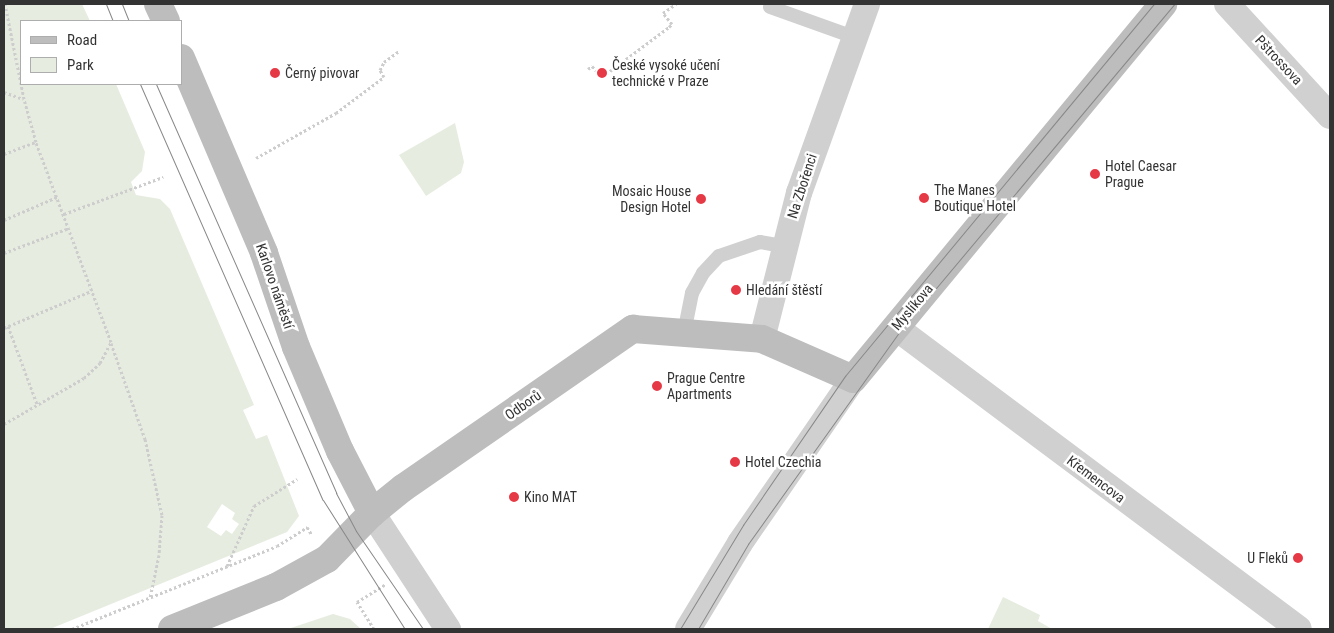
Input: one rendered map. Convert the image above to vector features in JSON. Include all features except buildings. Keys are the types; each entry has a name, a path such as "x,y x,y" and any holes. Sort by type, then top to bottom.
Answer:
{"street":[{"path":"158,4 166,20"},
{"name":"Na Zbořenci","path":"762,339 783,246 799,193 867,4"},
{"name":"Myslíkova","path":"688,629 740,543 853,379 1163,4"},
{"name":"Pštrossova","path":"1227,4 1330,116"},
{"name":"Karlovo náměstí","path":"182,60 264,253 296,347 340,451 372,513 448,629"},
{"name":"Křemencova","path":"895,327 1299,629"},
{"name":"Odborů","path":"372,513 403,488 633,329 762,339 853,379"},
{"path":"172,629 299,576 337,550 372,513"}],"lane":[{"path":"770,7 854,37"},
{"path":"684,334 692,293 703,273 719,256 760,242 783,246"}],"path":[{"path":"5,4 20,80"},
{"path":"588,69 592,66 602,77 669,27 672,24 663,13 676,4"},
{"path":"255,158 336,113 384,78 380,70 384,62 399,51"},
{"path":"21,85 36,142 145,439 161,508 159,555 150,598"},
{"path":"4,92 24,100"},
{"path":"4,154 36,142"},
{"path":"64,214 163,177"},
{"path":"4,220 57,198"},
{"path":"4,253 69,228"},
{"path":"4,328 91,291"},
{"path":"8,326 37,404"},
{"path":"4,424 93,371 110,342"},
{"path":"227,567 254,506 297,479"},
{"path":"72,629 277,546 307,527 313,537"},
{"path":"357,602 374,629"}],"green space":[{"path":"4,4 82,4 90,20 20,20 20,85 116,85 145,152 142,171 131,182 136,195 160,199 170,209 254,405 243,410 256,439 267,435 299,516 287,532 50,629 4,629","holes":["222,504 235,513 232,519 239,524 232,534 226,530 221,536 207,527"]},
{"path":"455,123 464,162 461,173 426,196 399,155"},
{"path":"1003,597 1040,615 1038,621 1052,629 988,629"},
{"path":"333,614 350,619 361,629 288,629"}],"tram line":[{"path":"106,4 113,20"},
{"path":"122,4 129,20"},
{"path":"680,629 743,525 845,376 1154,4"},
{"path":"698,629 748,544 900,331 1174,4"},
{"path":"140,85 323,500 405,629"},
{"path":"156,85 336,493 356,531 423,629"}],"place":[{"name":"Černý pivovar","path":"275,73"},
{"name":"České vysoké učení technické v Praze","path":"602,73"},
{"name":"Hotel Caesar Prague","path":"1095,174"},
{"name":"The Manes Boutique Hotel","path":"924,198"},
{"name":"Mosaic House Design Hotel","path":"701,199"},
{"name":"Hledání štěstí","path":"736,290"},
{"name":"Prague Centre Apartments","path":"657,386"},
{"name":"Hotel Czechia","path":"735,462"},
{"name":"Kino MAT","path":"514,497"},
{"name":"U Fleků","path":"1298,558"}]}
